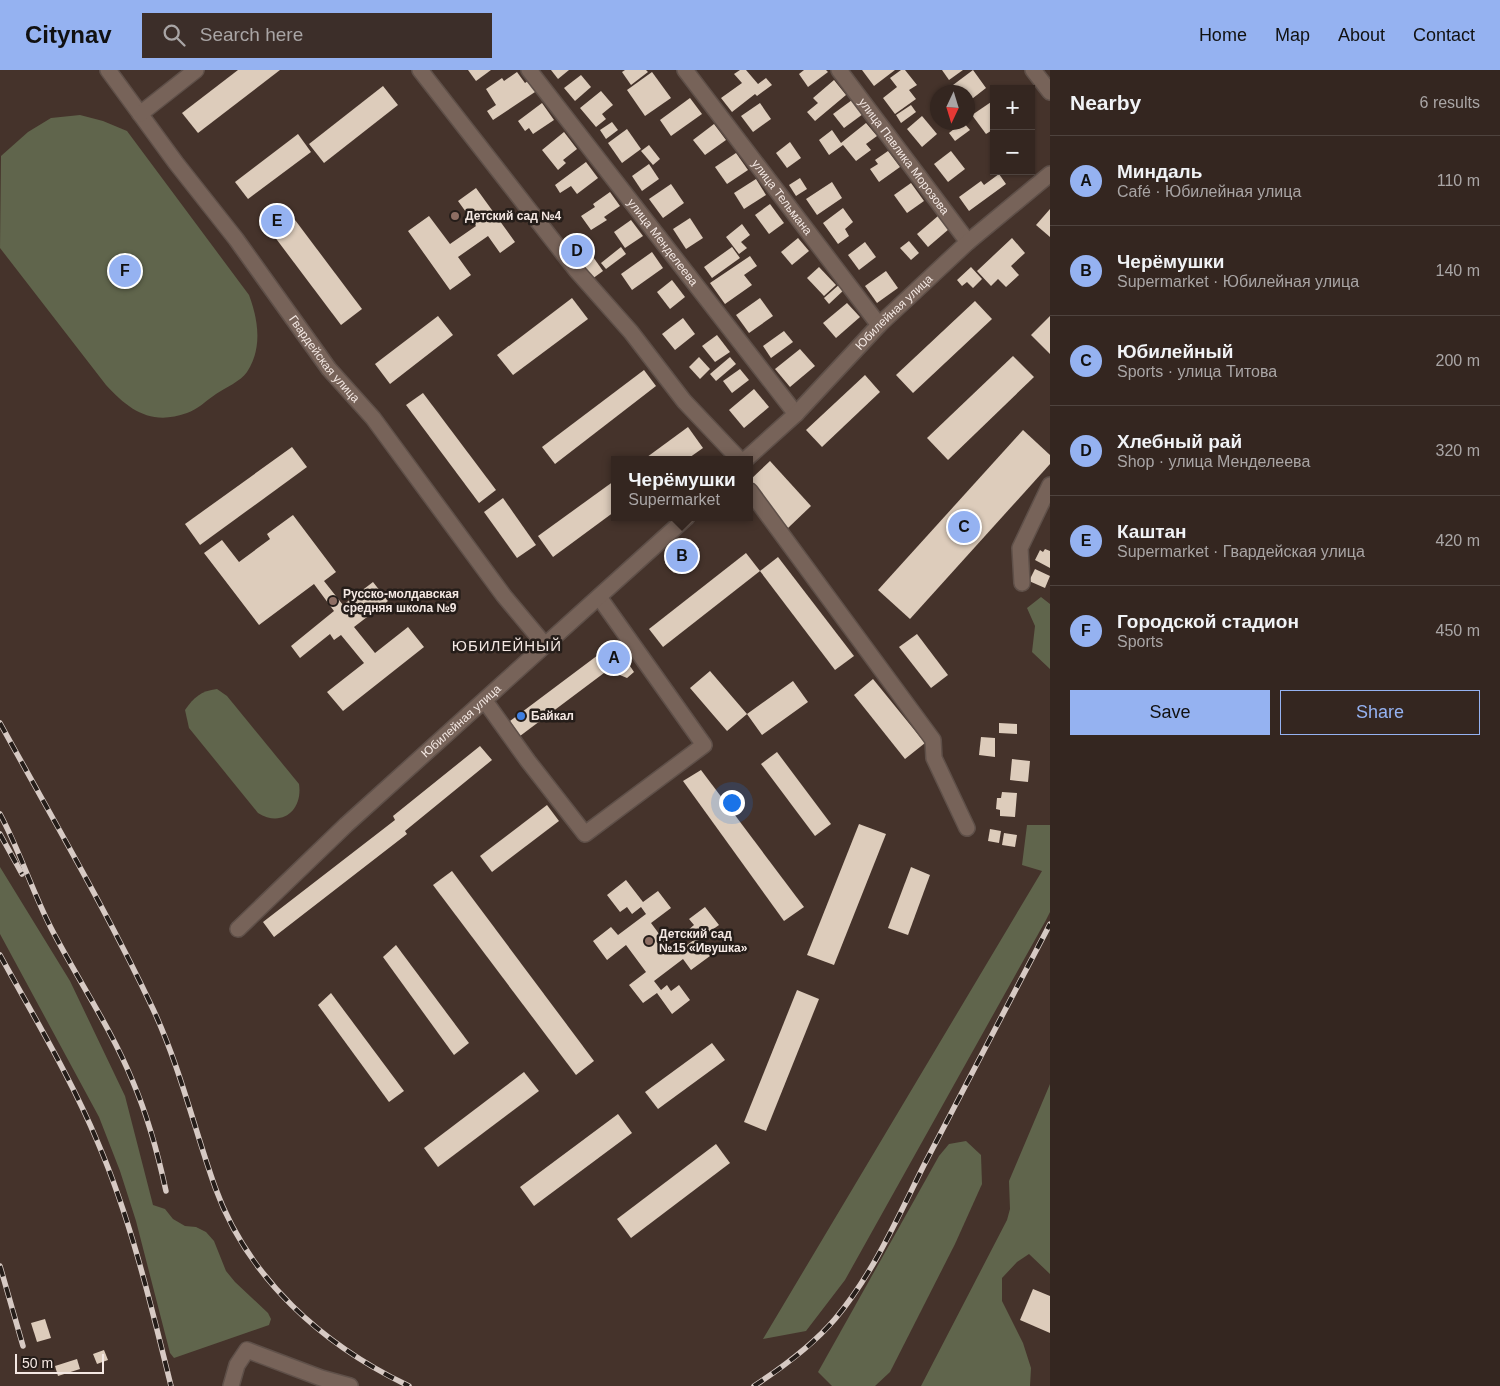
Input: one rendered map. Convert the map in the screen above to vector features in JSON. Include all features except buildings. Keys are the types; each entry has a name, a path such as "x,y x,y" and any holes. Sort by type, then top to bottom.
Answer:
{"street":[{"name":"Гвардейская улица","path":"108,70 236,238 329,369 373,418 504,596 545,645"},
{"path":"140,114 196,70"},
{"path":"420,70 576,270 631,332 684,401 736,456"},
{"name":"улица Менделеева","path":"529,70 796,414"},
{"name":"улица Тельмана","path":"685,70 879,325"},
{"name":"улица Павлика Морозова","path":"839,70 968,242"},
{"path":"1033,70 1050,92"},
{"name":"Юбилейная улица","path":"750,456 796,414 879,325 968,242 1050,174"},
{"path":"1022,583 1020,548 1050,485"},
{"path":"753,495 933,740 934,758 967,828"},
{"name":"Юбилейная улица","path":"238,929 346,825 683,521"},
{"path":"485,701 528,761 585,834 704,744 599,596"},
{"path":"231,1386 237,1365 247,1350 321,1378 350,1386"}],"green space":[{"path":"80,115 103,121 127,131 249,295 257,324 257,343 252,363 241,378 191,412 162,418 142,413 123,402 106,385 0,248 1,156 28,132 51,118"},
{"path":"1041,597 1050,604 1050,669 1032,652 1035,626 1027,608"},
{"path":"217,689 227,696 299,784 298,802 289,814 275,818 258,813 189,728 185,710 198,695"},
{"path":"1027,825 1050,825 1050,912 1046,920 845,1280 806,1331 763,1339 1042,871 1022,865"},
{"path":"0,867 70,981 125,1096 153,1205 165,1209 173,1219 185,1226 196,1227 206,1232 214,1241 226,1271 268,1313 271,1319 269,1325 174,1358 170,1353 136,1221 120,1171 99,1117 0,934"},
{"path":"1050,1084 1050,1274 1029,1254 1017,1262 1002,1278 1002,1301 1023,1343 1031,1368 1030,1386 921,1386 1007,1220 1010,1209 1009,1181"},
{"path":"966,1141 981,1155 982,1184 955,1244 890,1372 875,1386 832,1386 818,1372 939,1156 949,1144"}],"railway":[{"path":"0,723 98,900 153,1009 179,1075 215,1187 229,1220 247,1251 268,1280 292,1306 319,1329 347,1351 409,1386"},
{"path":"0,814 51,928 105,1023 124,1062 148,1122 166,1191"},
{"path":"0,834 22,874"},
{"path":"754,1386 807,1347 849,1302 884,1245 1050,924"},
{"path":"0,955 76,1095 110,1172 139,1263 171,1386"},
{"path":"0,1266 23,1346"}],"place":[{"name":"Детский сад №4","path":"455,216"},
{"name":"Каштан","path":"277,221"},
{"name":"Хлебный рай","path":"577,251"},
{"name":"Городской стадион","path":"125,271"},
{"name":"Юбилейный","path":"964,527"},
{"name":"Черёмушки","path":"682,556"},
{"name":"Русско-молдавская средняя школа №9","path":"333,601"},
{"name":"Миндаль","path":"614,658"},
{"name":"Байкал","path":"521,716"},
{"name":"Детский сад №15 «Ивушка»","path":"649,941"}],"district":[{"name":"ЮБИЛЕЙНЫЙ","path":"507,646"}]}
